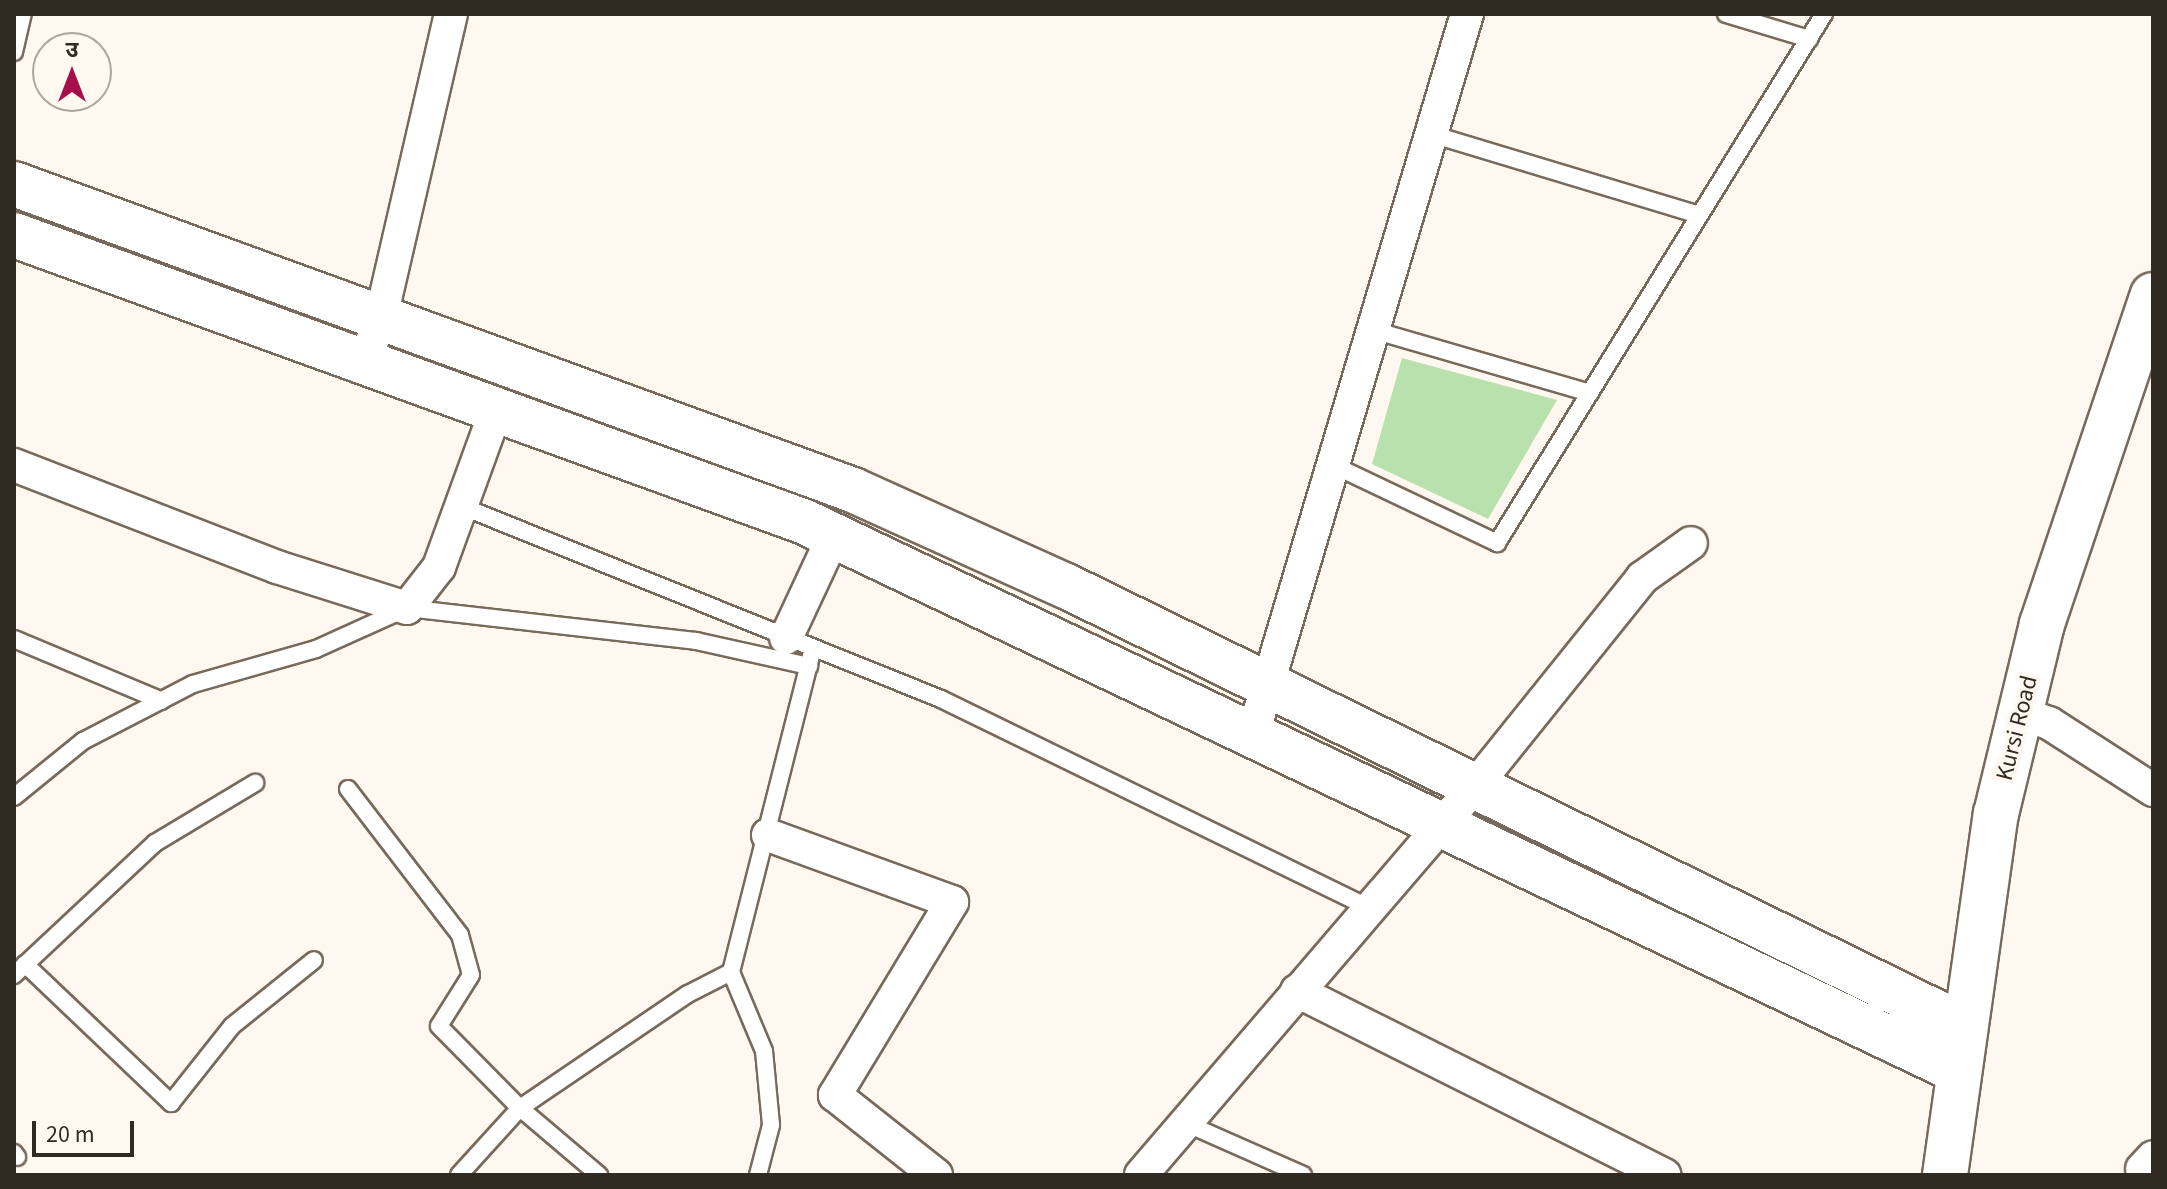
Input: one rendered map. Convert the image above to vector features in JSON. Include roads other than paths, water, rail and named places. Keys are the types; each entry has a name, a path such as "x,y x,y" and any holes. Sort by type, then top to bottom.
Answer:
{"street":[{"path":"364,363 381,317 451,14"},
{"path":"1253,734 1467,14"},
{"path":"14,184 853,490 1268,684 1964,1026"},
{"path":"14,235 834,535 1958,1071"},
{"name":"Kursi Road","path":"1945,1175 1996,814 2042,624 2141,372 2153,295"},
{"path":"14,465 277,567 407,608 439,567 496,410"},
{"path":"799,642 834,535"},
{"path":"1141,1175 1183,1122 1475,786 1642,578 1691,543"},
{"path":"2021,713 2049,723 2153,790"},
{"path":"768,835 952,902 835,1095 936,1175"},
{"path":"1297,991 1664,1175"}],"lane":[{"path":"14,52 23,14"},
{"path":"1726,14 1809,39"},
{"path":"1333,465 1497,543 1824,14"},
{"path":"1431,134 1699,215"},
{"path":"1373,330 1590,393"},
{"path":"461,506 941,699 1369,908"},
{"path":"14,797 83,741 193,684 316,649 407,608 696,641 809,666"},
{"path":"14,639 162,701"},
{"path":"758,1175 771,1125 764,1051 731,972 809,666 799,642"},
{"path":"255,783 155,843 20,970 171,1103 232,1026 314,960"},
{"path":"348,789 460,935 471,975 439,1026 520,1108 599,1175"},
{"path":"459,1175 520,1108 688,994 731,972"},
{"path":"1183,1122 1303,1175"}]}
